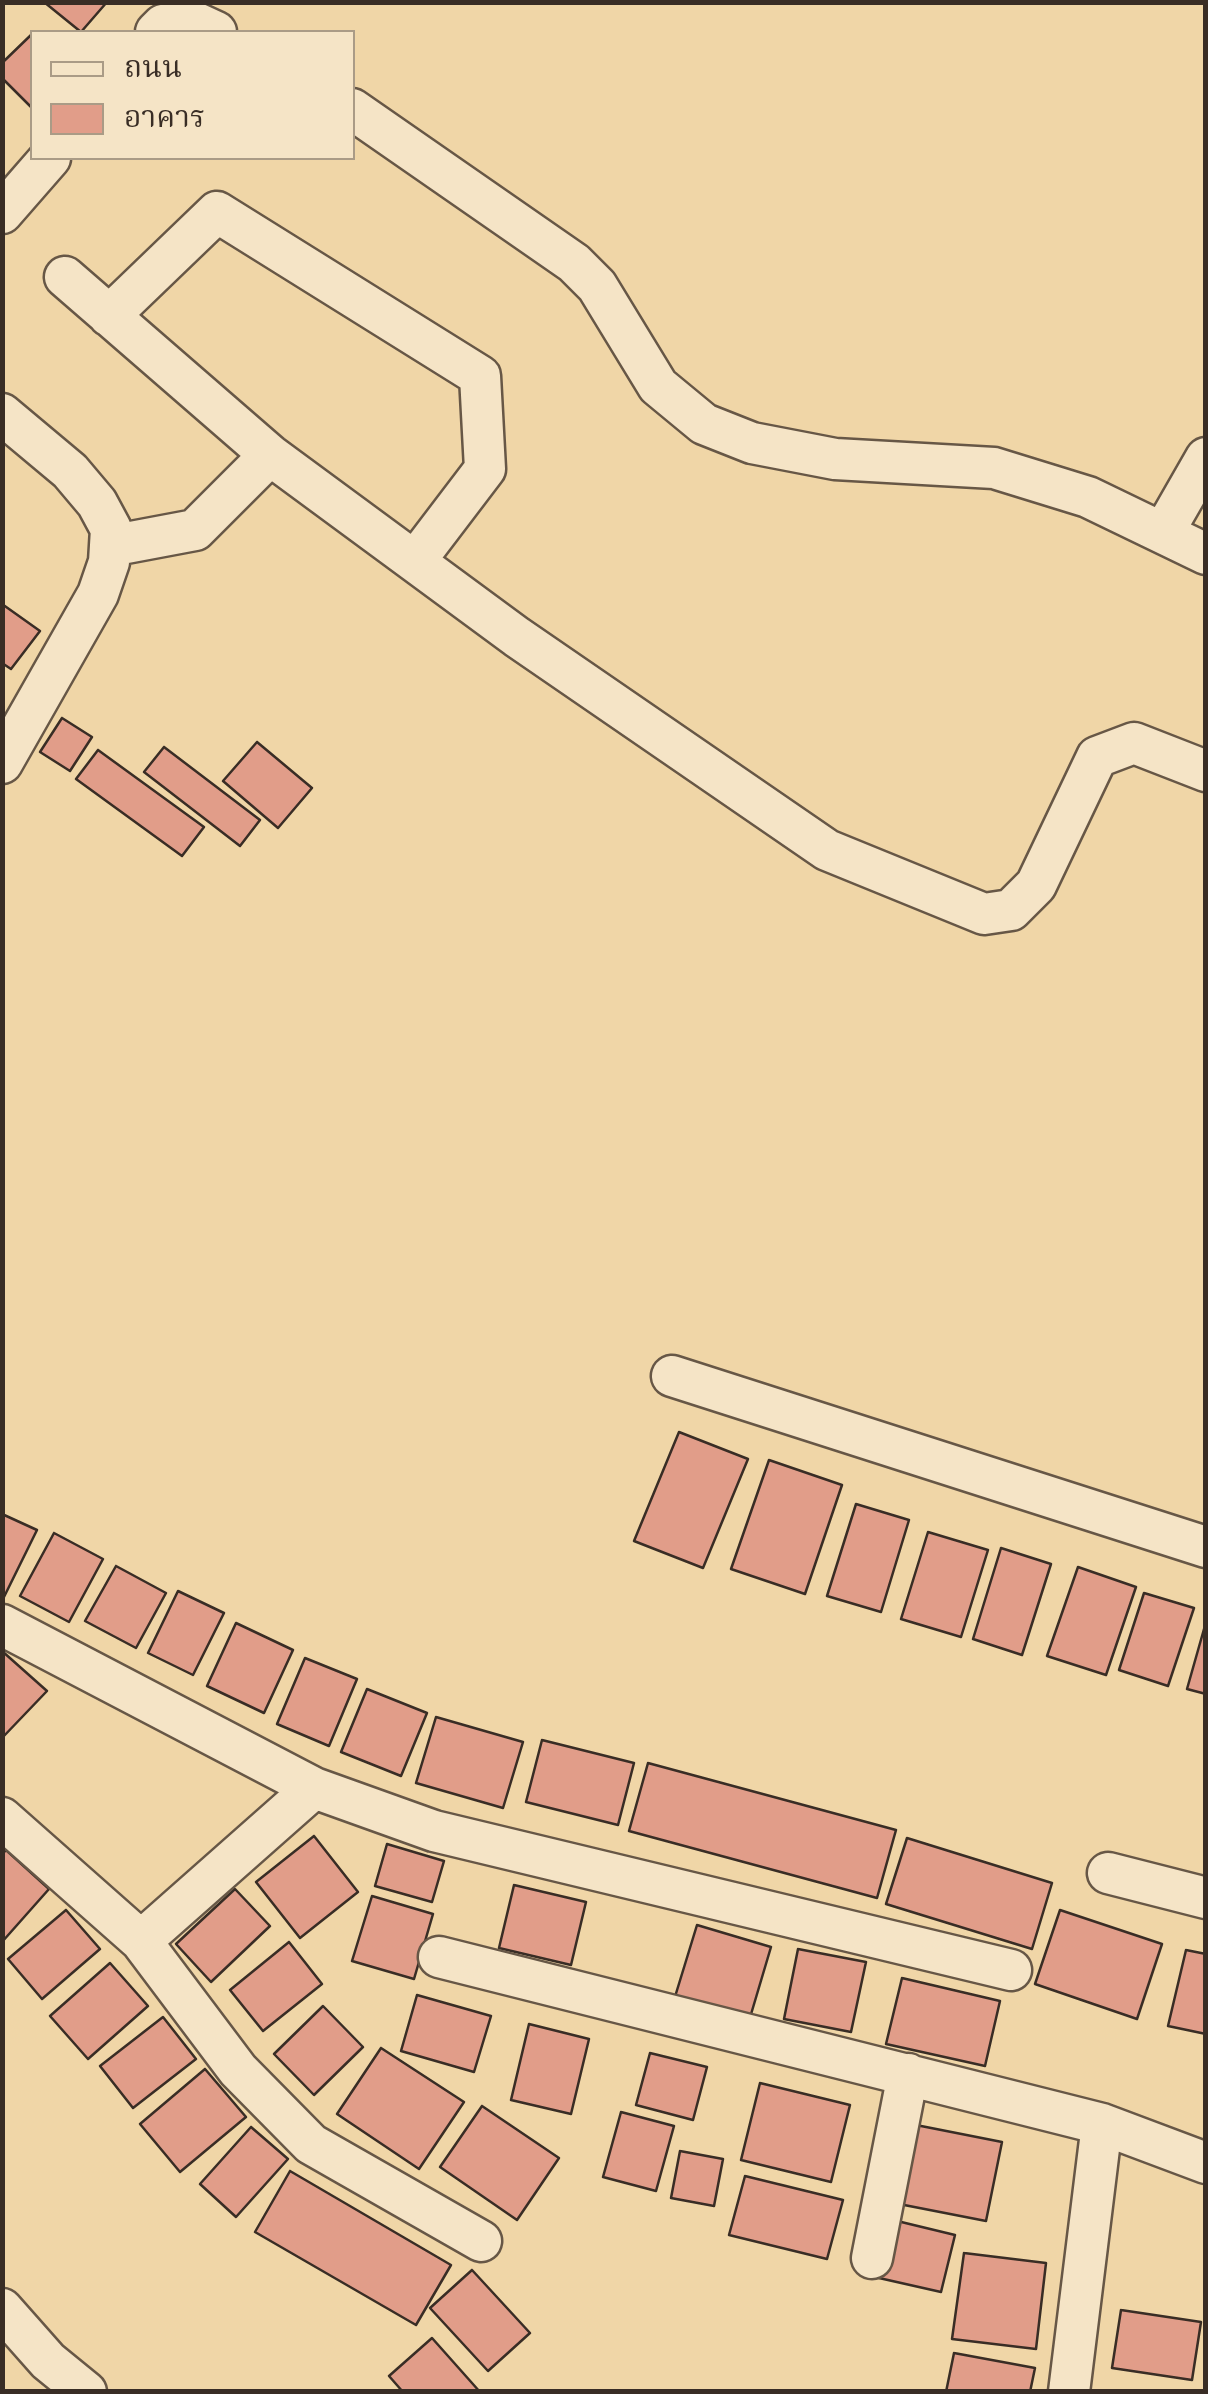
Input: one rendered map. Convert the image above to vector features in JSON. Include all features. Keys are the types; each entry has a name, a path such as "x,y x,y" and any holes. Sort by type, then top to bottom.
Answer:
{"street":[{"path":"158,30 163,24 190,20 212,30"},
{"path":"355,112 574,263 597,286 658,386 704,424 752,443 835,459 994,468 1088,498 1206,554"},
{"path":"2,214 48,160"},
{"path":"110,316 217,212 480,376 485,469 415,562"},
{"path":"65,277 270,455 517,637 828,850 984,914 1011,910 1026,900 1097,757 1134,743 1206,771"},
{"path":"2,414 70,471 97,503 111,529 98,594 2,763"},
{"path":"110,546 196,530 270,455"},
{"path":"1163,533 1206,458"},
{"path":"672,1376 1206,1547"},
{"path":"2,1625 314,1788 434,1831 1011,1970"},
{"path":"141,1941 314,1788"},
{"path":"2,1818 141,1941 238,2070 311,2144 481,2240"},
{"path":"1108,1872 1206,1898"},
{"path":"440,1957 1102,2124 1206,2163"},
{"path":"872,2258 908,2074"},
{"path":"1069,2392 1102,2124"},
{"path":"2,2308 48,2361 86,2392"}],"building":[{"path":"44,2 107,2 79,30"},
{"path":"30,36 30,106 2,78 2,63"},
{"path":"2,604 40,631 11,669 2,663"},
{"path":"62,718 92,737 70,771 40,752"},
{"path":"257,742 312,788 278,828 223,781"},
{"path":"164,747 260,820 240,846 144,772"},
{"path":"98,750 204,827 182,856 76,779"},
{"path":"679,1432 748,1459 703,1568 634,1541"},
{"path":"769,1460 842,1485 805,1594 731,1569"},
{"path":"856,1504 909,1520 881,1612 827,1596"},
{"path":"2,1514 37,1530 2,1601"},
{"path":"928,1532 988,1550 961,1637 901,1619"},
{"path":"54,1533 103,1559 69,1622 20,1596"},
{"path":"1001,1548 1051,1564 1022,1655 973,1639"},
{"path":"116,1566 166,1593 136,1648 85,1621"},
{"path":"1078,1567 1136,1587 1106,1675 1047,1656"},
{"path":"178,1591 224,1613 193,1675 148,1653"},
{"path":"1144,1593 1194,1608 1168,1686 1119,1670"},
{"path":"1206,1622 1206,1694 1187,1689"},
{"path":"236,1623 293,1650 264,1713 207,1686"},
{"path":"2,1651 47,1691 2,1738"},
{"path":"305,1658 357,1679 329,1746 277,1724"},
{"path":"367,1689 427,1713 401,1776 341,1752"},
{"path":"436,1717 523,1742 503,1808 416,1783"},
{"path":"542,1740 634,1763 618,1825 526,1802"},
{"path":"648,1763 896,1830 877,1898 629,1831"},
{"path":"314,1836 358,1892 300,1938 256,1882"},
{"path":"907,1838 1052,1883 1032,1949 886,1904"},
{"path":"387,1844 444,1861 432,1902 375,1886"},
{"path":"6,1850 49,1889 2,1942 2,1854"},
{"path":"514,1885 586,1902 571,1965 499,1948"},
{"path":"235,1889 270,1926 211,1982 176,1944"},
{"path":"372,1896 433,1914 414,1979 352,1961"},
{"path":"66,1910 100,1949 42,1999 8,1959"},
{"path":"1060,1910 1162,1944 1137,2019 1035,1984"},
{"path":"697,1925 771,1947 749,2021 674,2000"},
{"path":"289,1942 322,1984 263,2031 230,1990"},
{"path":"798,1949 866,1962 851,2032 784,2019"},
{"path":"1186,1950 1206,1954 1206,2034 1168,2026"},
{"path":"110,1963 148,2006 88,2059 50,2016"},
{"path":"902,1978 1000,2001 985,2066 886,2044"},
{"path":"417,1995 491,2016 474,2072 401,2051"},
{"path":"323,2006 363,2047 314,2095 274,2054"},
{"path":"163,2017 196,2059 133,2108 100,2066"},
{"path":"529,2024 589,2039 571,2114 511,2100"},
{"path":"381,2048 464,2102 419,2169 337,2114"},
{"path":"650,2053 707,2067 693,2120 636,2105"},
{"path":"205,2069 246,2117 180,2172 140,2124"},
{"path":"760,2083 850,2105 831,2182 741,2160"},
{"path":"482,2106 559,2158 517,2220 440,2167"},
{"path":"621,2112 674,2126 656,2191 603,2177"},
{"path":"916,2125 1002,2142 986,2221 899,2204"},
{"path":"251,2127 288,2159 236,2217 200,2184"},
{"path":"680,2151 723,2159 714,2206 671,2198"},
{"path":"290,2171 451,2265 416,2325 255,2232"},
{"path":"745,2176 843,2200 827,2259 729,2235"},
{"path":"893,2220 955,2235 941,2292 879,2278"},
{"path":"964,2253 1046,2263 1036,2349 952,2339"},
{"path":"472,2270 530,2333 488,2371 430,2308"},
{"path":"1121,2310 1201,2322 1192,2380 1112,2368"},
{"path":"432,2338 480,2392 403,2392 389,2376"},
{"path":"954,2353 1035,2368 1030,2392 946,2392"}]}
